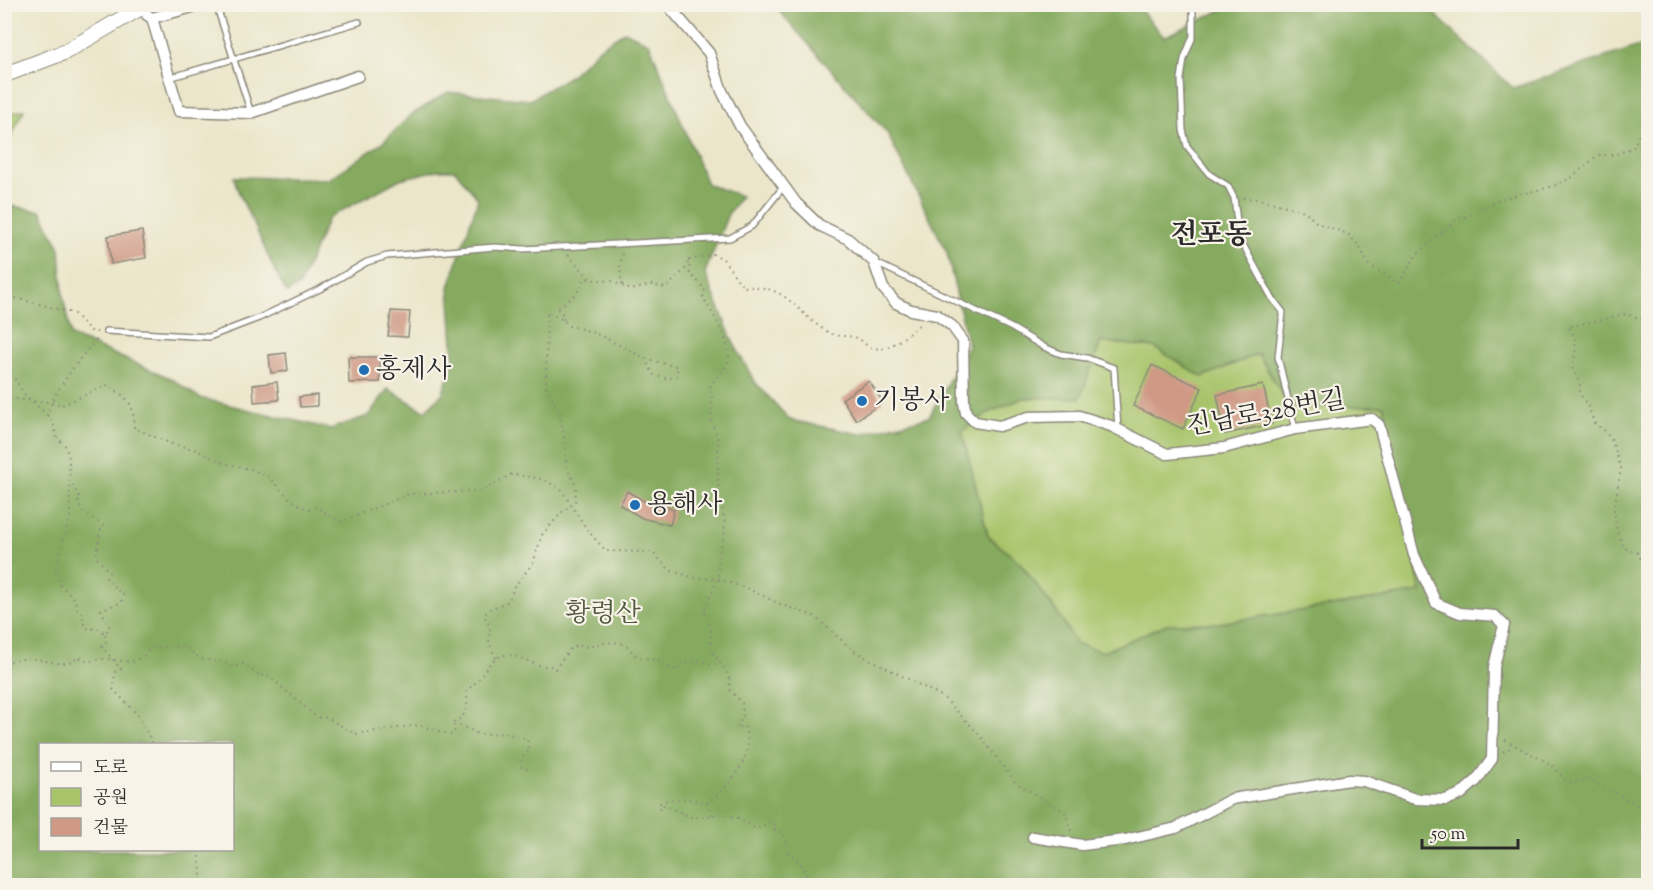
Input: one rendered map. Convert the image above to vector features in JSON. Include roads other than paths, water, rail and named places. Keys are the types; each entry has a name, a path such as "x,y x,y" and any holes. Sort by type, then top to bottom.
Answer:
{"main road":[{"path":"4,75 65,52 146,11"}],"street":[{"path":"204,4 146,11 179,111 251,113 358,76"},
{"path":"667,4 709,52 722,91 740,126 796,203 819,225 848,239 874,262"},
{"name":"진남로328번길","path":"874,262 883,288 896,303 911,310 937,315 952,326 963,341 964,403 966,413 975,422 999,426 1029,417 1079,416 1118,429 1167,454 1224,448 1295,429 1372,419 1379,425 1414,555 1436,603 1460,613 1495,616 1504,625 1494,668 1492,759 1476,781 1461,794 1446,800 1415,799 1364,781 1349,780 1232,799 1176,828 1125,840 1076,844 1032,837"}],"lane":[{"path":"216,4 251,113"},
{"path":"1192,4 1193,36 1184,59 1181,79 1183,130 1187,146 1197,161 1209,174 1227,186 1234,198 1239,237 1272,298 1283,312 1278,357 1295,429"},
{"path":"169,78 359,22"},
{"path":"106,331 209,337 259,318 322,288 367,262 387,256 460,249 523,249 562,245 730,238 752,226 784,186"},
{"path":"874,262 1012,328 1044,347 1061,354 1087,358 1114,368 1118,429"}],"place":[{"name":"홍제사","path":"364,370"},
{"name":"기봉사","path":"862,401"},
{"name":"용해사","path":"635,505"}],"district":[{"name":"전포동","path":"1211,236"}],"park label":[{"name":"황령산","path":"603,614"}]}
